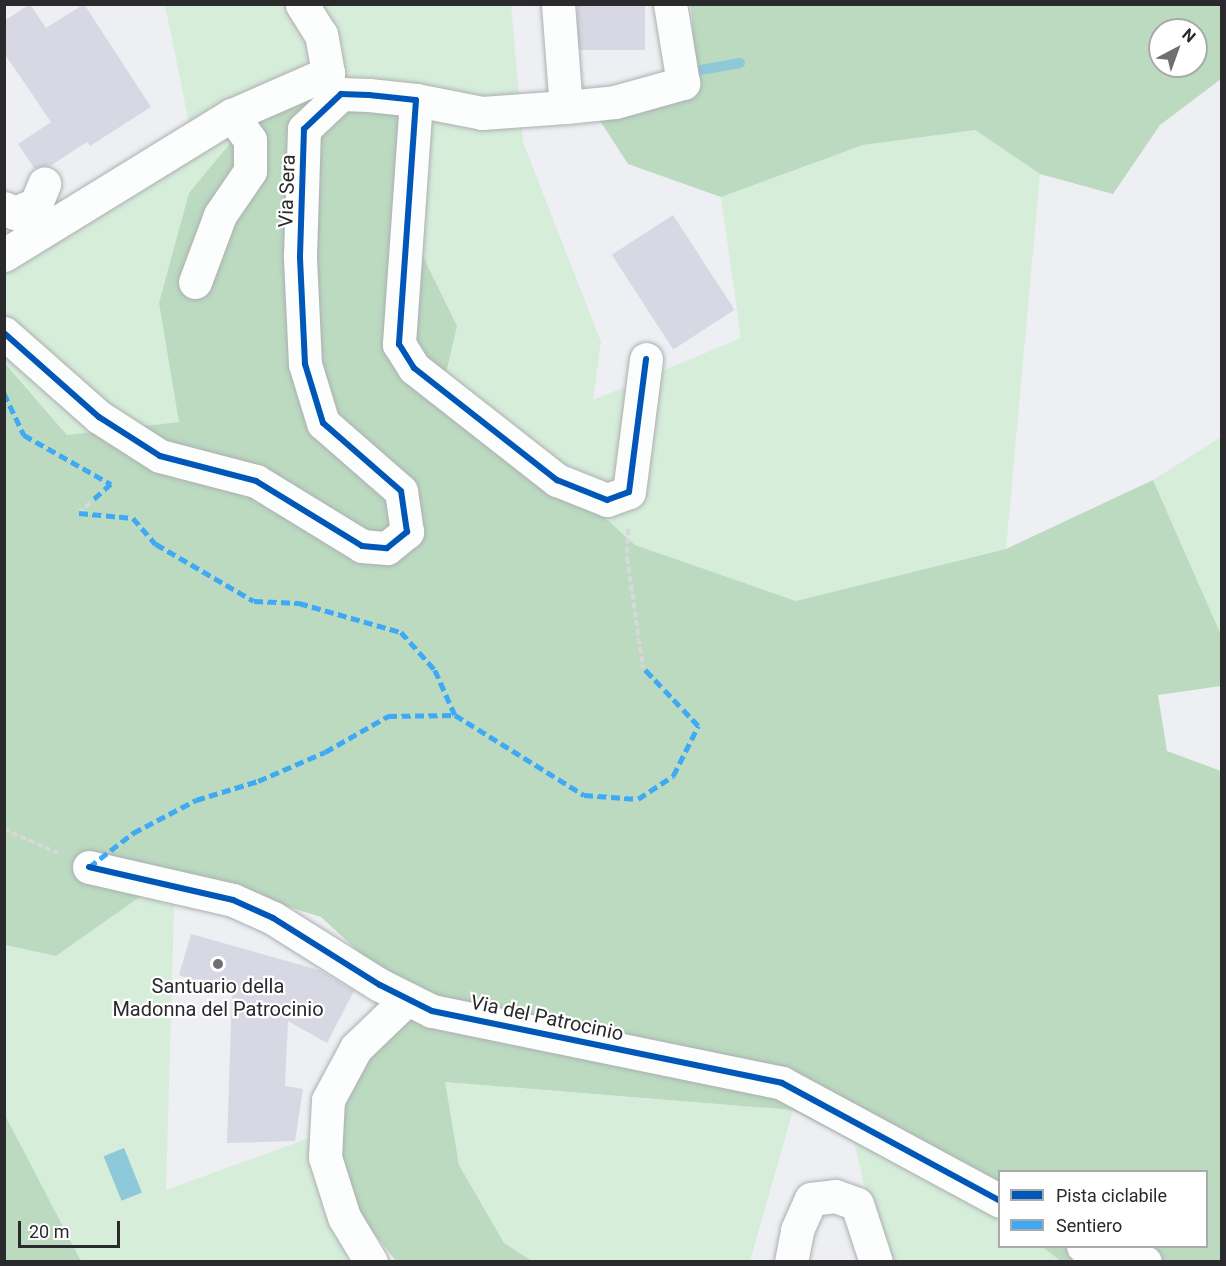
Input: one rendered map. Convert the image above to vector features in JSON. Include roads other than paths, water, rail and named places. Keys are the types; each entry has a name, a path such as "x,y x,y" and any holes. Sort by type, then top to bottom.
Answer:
{"street":[{"path":"4,255 232,116 328,73 321,35 302,4"},
{"path":"558,4 565,95"},
{"name":"Via Sera","path":"4,333 99,417 160,456 256,481 362,546 387,548 407,532 401,491 323,423 305,364 300,256 304,129 341,94 416,100 482,113 565,95 615,102 683,83 670,4"},
{"path":"416,100 399,344 414,368 557,480 606,500 629,492 646,359"},
{"path":"195,282 220,215 250,171 250,140 232,116"},
{"path":"4,208 15,213 36,204 44,184"},
{"name":"Via del Patrocinio","path":"89,867 233,900 305,938 407,999 432,1011 782,1083 998,1200"},
{"path":"264,939 305,938"},
{"path":"371,1262 344,1217 325,1157 328,1100 356,1048 407,999"},
{"path":"791,1262 797,1230 811,1199 834,1196 857,1204 876,1262"},
{"path":"1091,1248 1145,1262"}],"water":[{"path":"124,1148 142,1193 122,1201 104,1156"}],"waterway":[{"path":"684,73 740,63"}],"place":[{"name":"Santuario della Madonna del Patrocinio","path":"218,964"}]}
